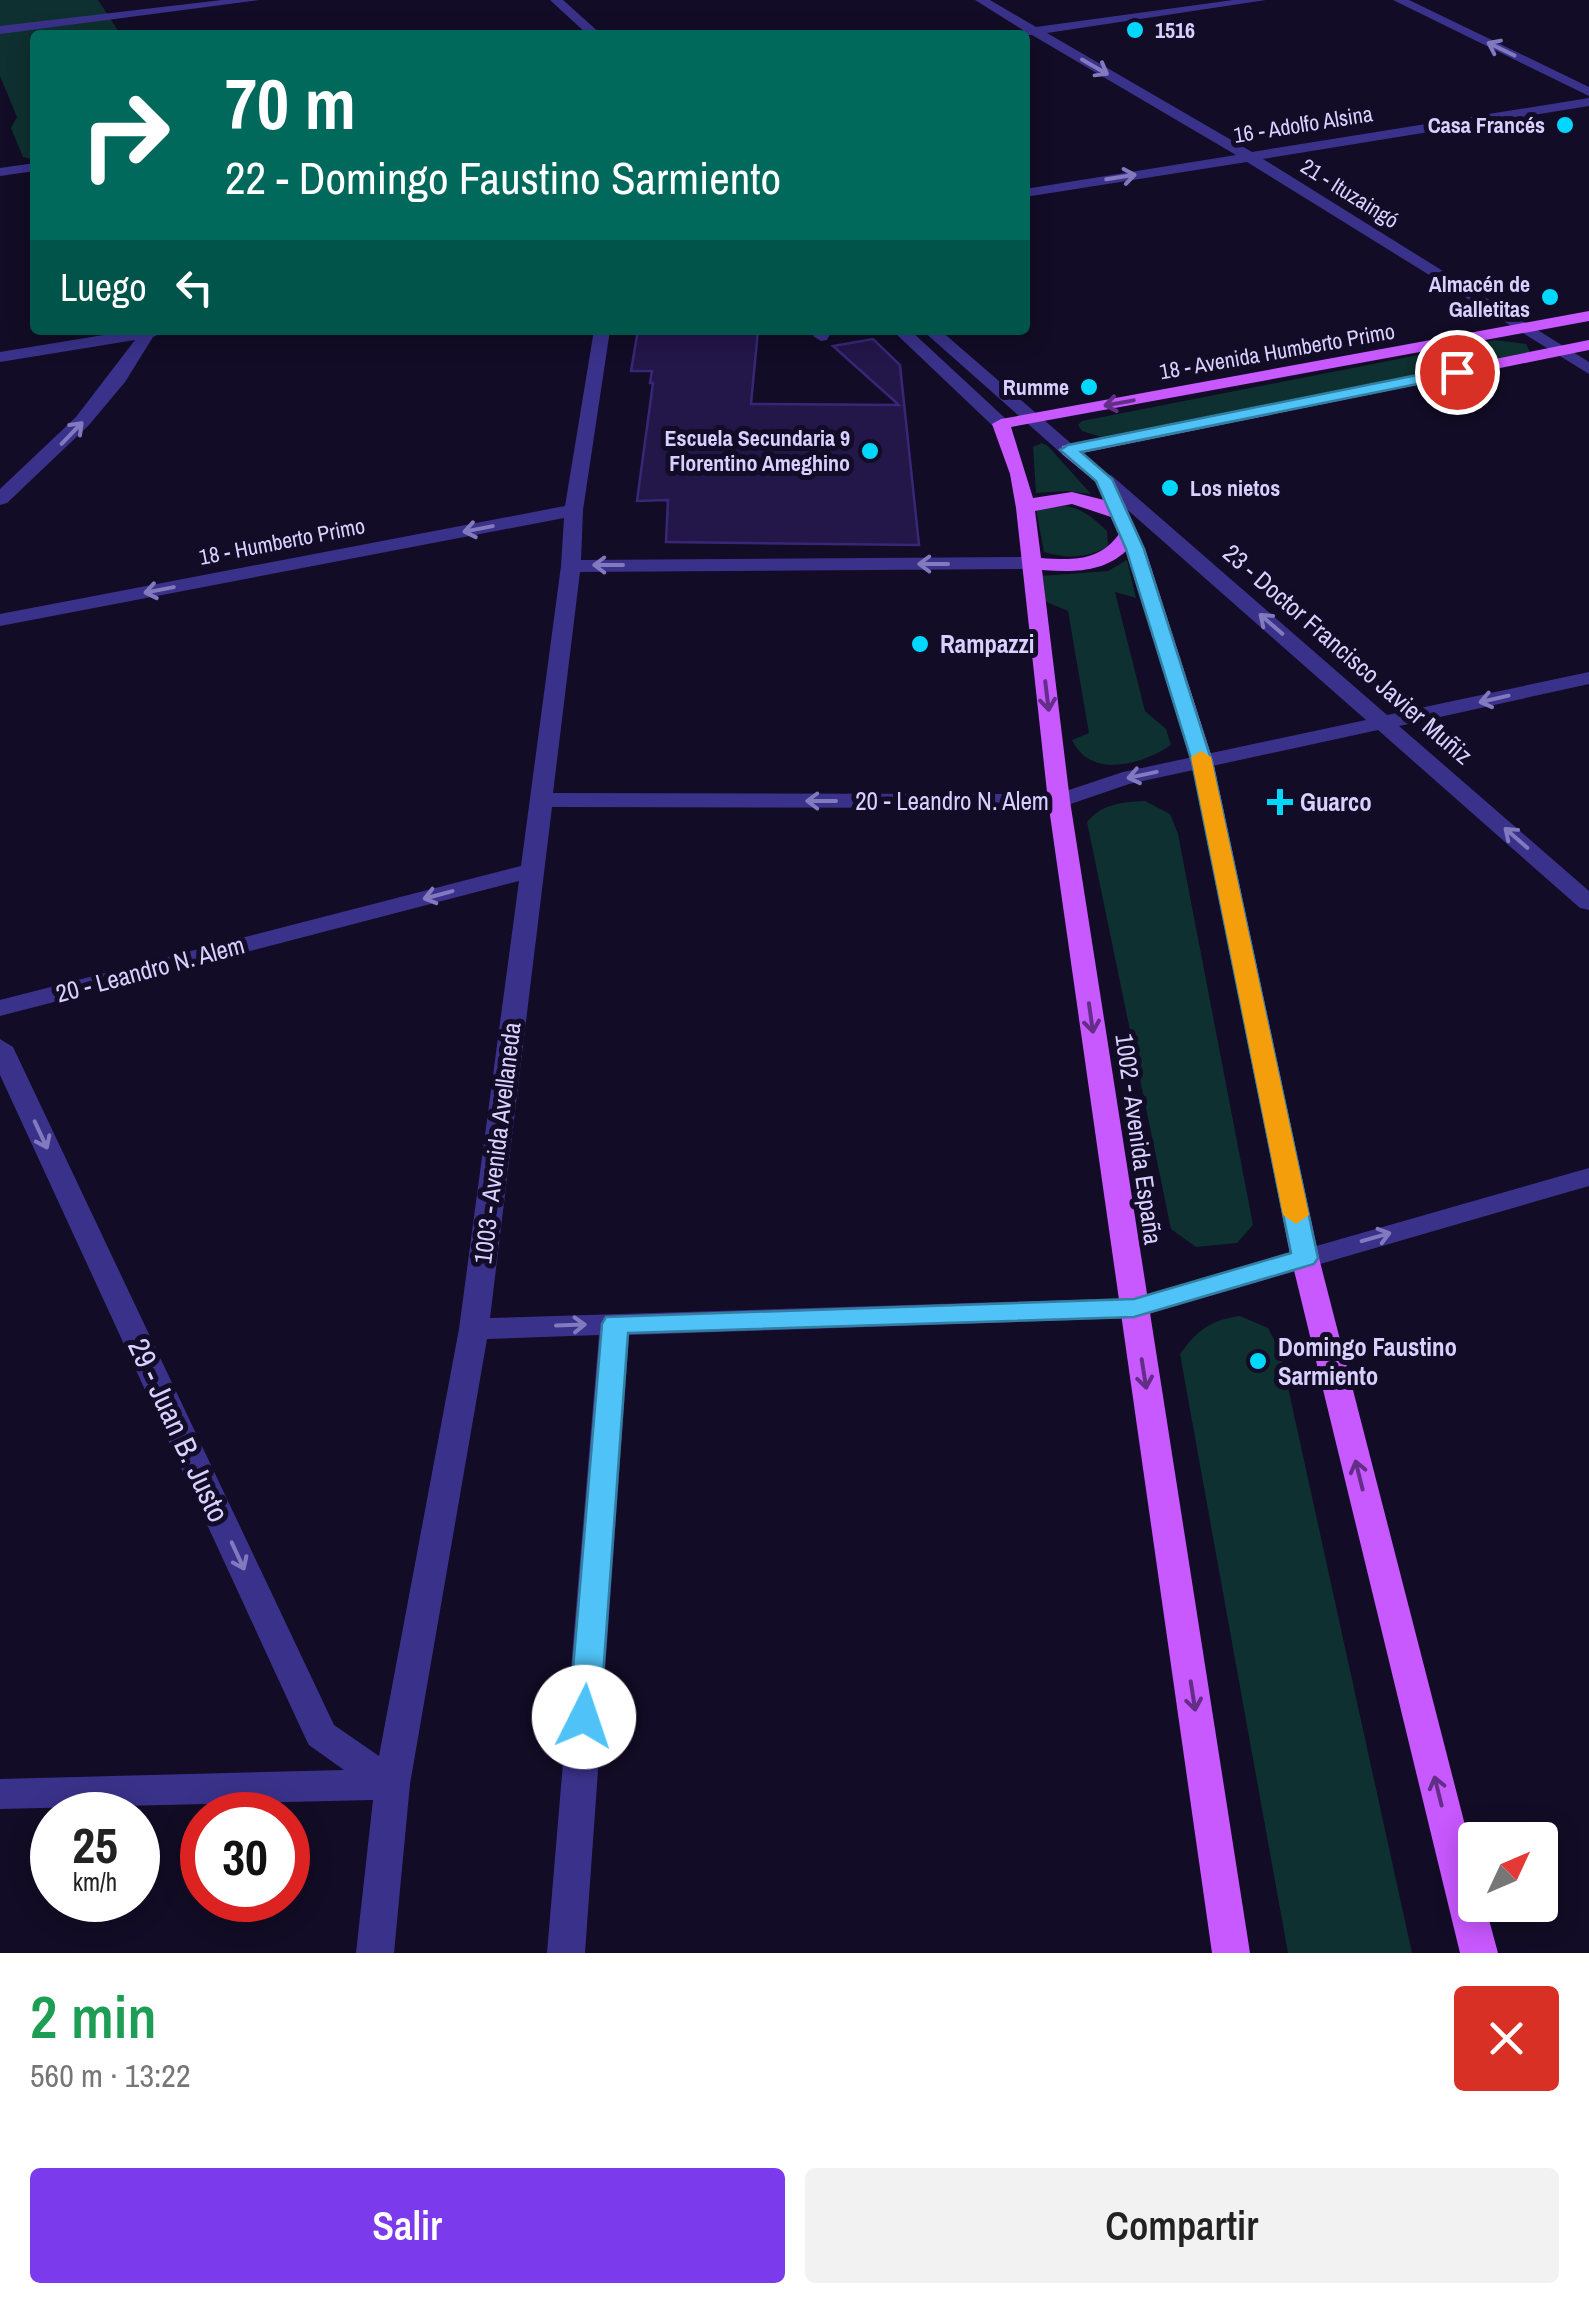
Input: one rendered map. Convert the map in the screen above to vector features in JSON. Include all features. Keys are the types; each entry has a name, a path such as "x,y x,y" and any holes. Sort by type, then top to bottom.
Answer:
{"main road":[{"name":"18 - Avenida Humberto Primo","path":"1031,419 1589,316"},
{"path":"1068,450 1589,345"},
{"path":"1001,424 1031,419"},
{"name":"1002 - Avenida España","path":"1001,424 1019,474 1025,508 1059,801 1231,1953"},
{"name":"23 - Doctor Francisco Javier Muñiz","path":"1068,450 1104,479"},
{"path":"1104,479 1202,762 1305,1258 1479,1953"},
{"path":"1025,508 1044,499 1072,497 1098,502 1122,523"},
{"path":"1031,563 1077,565 1106,561 1119,552 1122,523"}],"street":[{"path":"0,30 253,0"},
{"path":"556,0 590,30"},
{"name":"21 - Ituzaingó","path":"981,0 1248,156 1589,369"},
{"path":"1030,32 1260,0"},
{"path":"1399,0 1589,92"},
{"path":"111,1 131,30"},
{"path":"547,12 567,30"},
{"name":"16 - Adolfo Alsina","path":"1030,192 1589,102"},
{"path":"4,167 30,167"},
{"path":"0,357 130,335"},
{"path":"0,499 66,440 106,397 151,335"},
{"name":"1003 - Avenida Avellaneda","path":"376,1953 392,1784 474,1329 571,566 574,510 601,335"},
{"path":"905,335 1001,424"},
{"path":"936,335 1068,450"},
{"name":"23 - Doctor Francisco Javier Muñiz","path":"1104,479 1589,903"},
{"name":"18 - Humberto Primo","path":"0,620 574,510"},
{"path":"571,566 1031,563"},
{"name":"20 - Leandro N. Alem","path":"540,800 1059,801 1123,779 1589,678"},
{"name":"20 - Leandro N. Alem","path":"0,1008 532,870"},
{"name":"29 - Juan B. Justo","path":"4,1063 321,1735 392,1784"},
{"path":"474,1329 1134,1308 1589,1177"},
{"path":"566,1953 615,1324"},
{"path":"0,1794 392,1784"}],"green space":[{"path":"0,0 98,0 118,30 30,30 30,159 23,157 11,128 17,117 0,76"},
{"path":"1495,340 1526,344 1530,352 1101,437 1082,431 1078,425 1082,421"},
{"path":"1042,443 1091,494 1036,493 1033,447"},
{"path":"1065,506 1083,512 1107,531 1108,547 1076,556 1044,552 1036,509"},
{"path":"1127,560 1136,598 1115,592 1145,711 1166,729 1171,745 1132,762 1104,764 1081,752 1072,740 1089,733 1068,611 1042,600 1042,576 1108,571"},
{"path":"1145,801 1170,814 1178,834 1253,1225 1237,1243 1196,1247 1171,1229 1087,822 1113,805"},
{"path":"1240,1316 1268,1328 1280,1351 1412,1953 1288,1953 1180,1354 1206,1328"}],"building":[{"path":"637,335 758,335 751,404 899,405 833,346 873,339 900,365 919,545 666,542 668,500 637,501 652,371 631,371"}],"slow traffic":[{"path":"1201,757 1296,1215"}],"place":[{"name":"1516","path":"1135,30"},
{"name":"Casa Francés","path":"1565,125"},
{"name":"Almacén de Galletitas","path":"1550,297"},
{"name":"Rumme","path":"1089,387"},
{"name":"Escuela Secundaria 9 Florentino Ameghino","path":"870,451"},
{"name":"Los nietos","path":"1170,488"},
{"name":"Rampazzi","path":"920,644"},
{"name":"Guarco","path":"1280,802"},
{"name":"Domingo Faustino Sarmiento","path":"1258,1361"}],"route":[{"path":"584,1717 615,1324 1134,1308 1305,1258 1202,762 1135,549 1104,479 1068,450 1457,372"}]}
